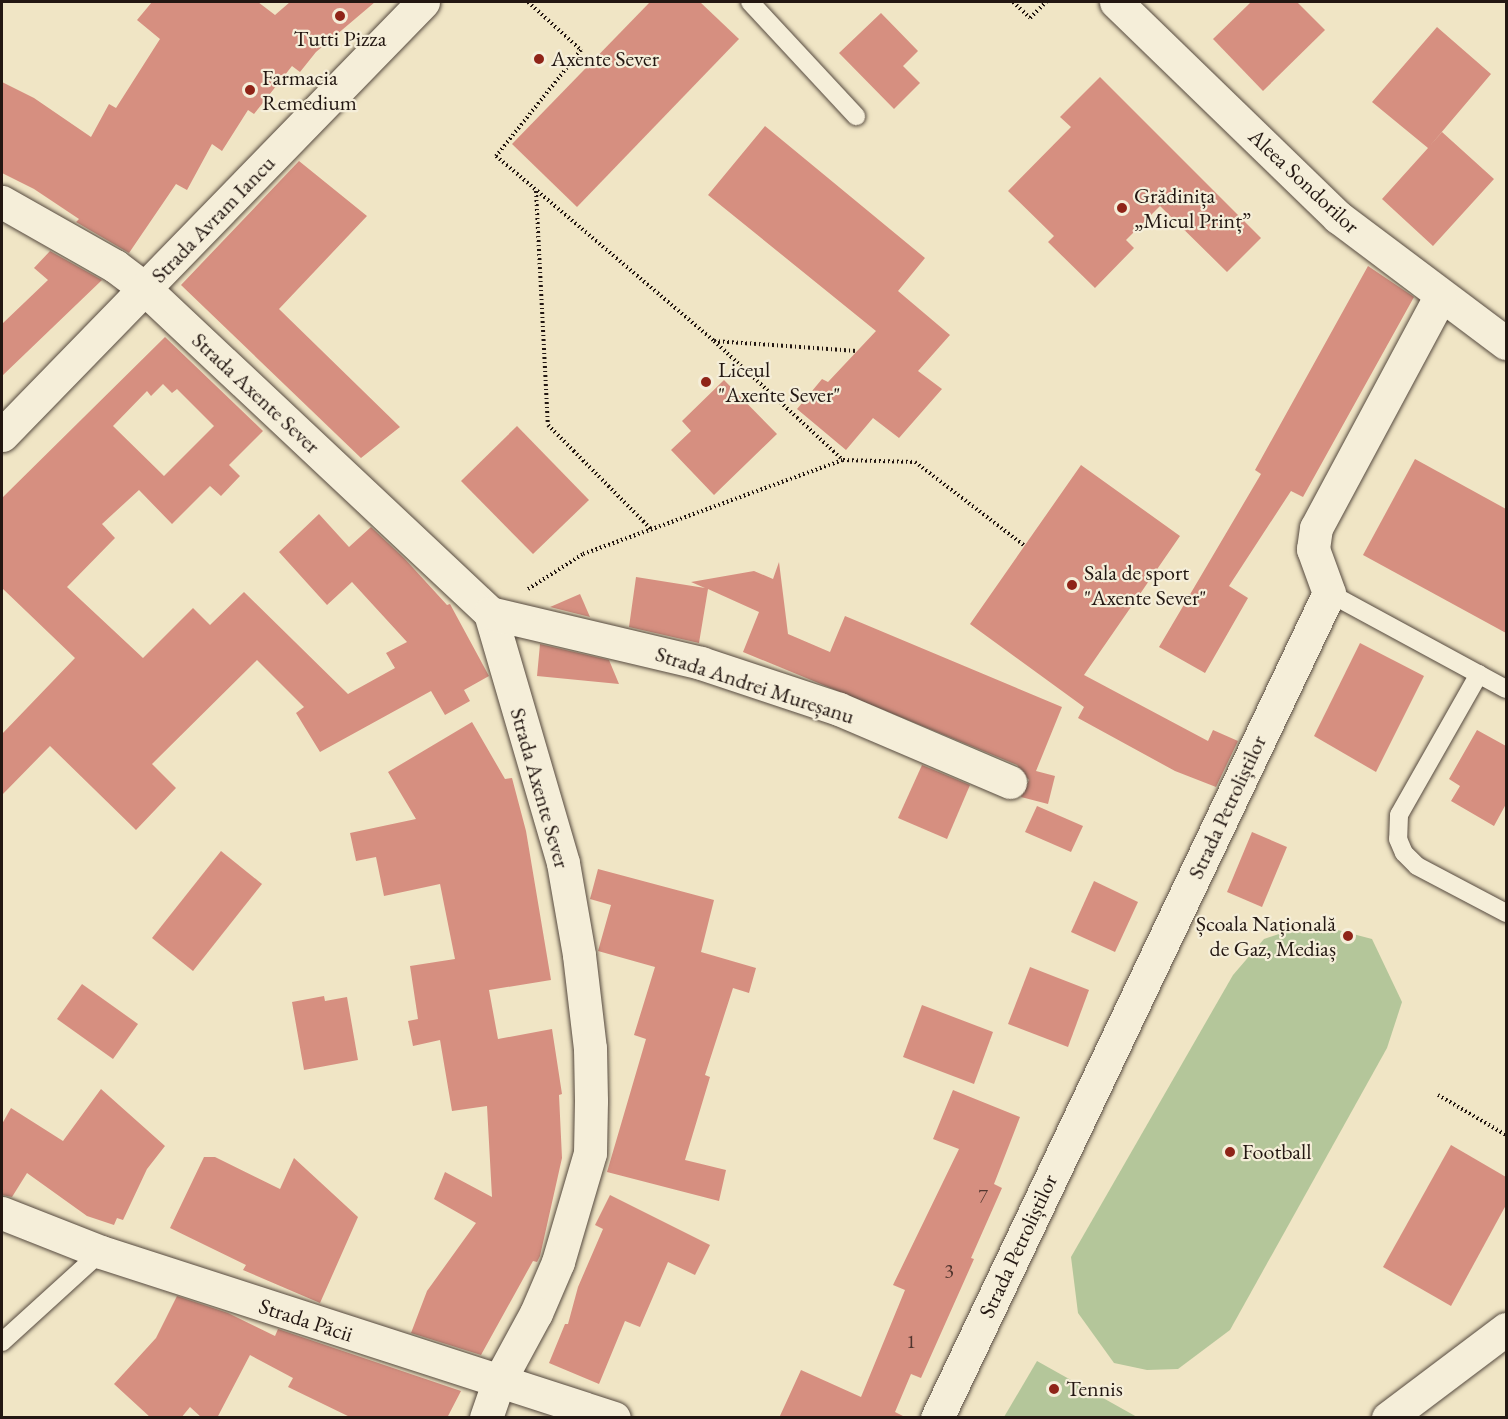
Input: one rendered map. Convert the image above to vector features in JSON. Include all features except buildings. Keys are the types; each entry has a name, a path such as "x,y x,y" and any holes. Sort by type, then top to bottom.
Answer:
{"street":[{"name":"Strada Avram Iancu","path":"2,435 423,2"},
{"name":"Aleea Sondorilor","path":"1116,2 1338,217 1440,297 1506,343"},
{"name":"Strada Axente Sever","path":"2,202 115,267 145,289 490,613 563,863 581,967 590,1048 591,1101 590,1153 558,1262 536,1313 498,1383 486,1418"},
{"path":"1329,593 1314,549 1316,528 1440,297"},
{"name":"Strada Petroliștilor","path":"937,1418 1329,593"},
{"name":"Strada Andrei Mureșanu","path":"490,613 701,663 839,709 1010,782"},
{"name":"Strada Păcii","path":"2,1212 101,1252 498,1383 614,1418"},
{"path":"1388,1418 1506,1329"}],"lane":[{"path":"750,2 856,116"},
{"path":"1329,593 1506,689"},
{"path":"1479,674 1399,815 1398,839 1404,853 1417,866 1506,913"},
{"path":"2,1342 101,1252"}],"path":[{"path":"528,2 581,50 496,156 714,341 843,460"},
{"path":"1013,2 1030,18 1046,2"},
{"path":"536,190 548,425 651,529"},
{"path":"714,341 857,351"},
{"path":"490,613 583,554 843,460 915,462 1025,546"},
{"path":"1438,1095 1506,1135"}],"green space":[{"name":"Football","path":"1311,923 1372,939 1402,1002 1387,1048 1230,1330 1178,1369 1147,1370 1114,1363 1078,1313 1071,1257 1233,975 1264,939"},
{"name":"Tennis","path":"1037,1361 1137,1417 1004,1417"}],"place":[{"name":"Tutti Pizza","path":"340,16"},
{"name":"Axente Sever","path":"539,59"},
{"name":"Farmacia Remedium","path":"250,90"},
{"name":"Grădinița „Micul Prinț”","path":"1122,208"},
{"name":"Liceul \"Axente Sever\"","path":"706,382"},
{"name":"Sala de sport \"Axente Sever\"","path":"1072,585"},
{"name":"Școala Națională de Gaz, Mediaș","path":"1348,936"},
{"name":"Football","path":"1230,1152"},
{"name":"Tennis","path":"1054,1389"}]}
